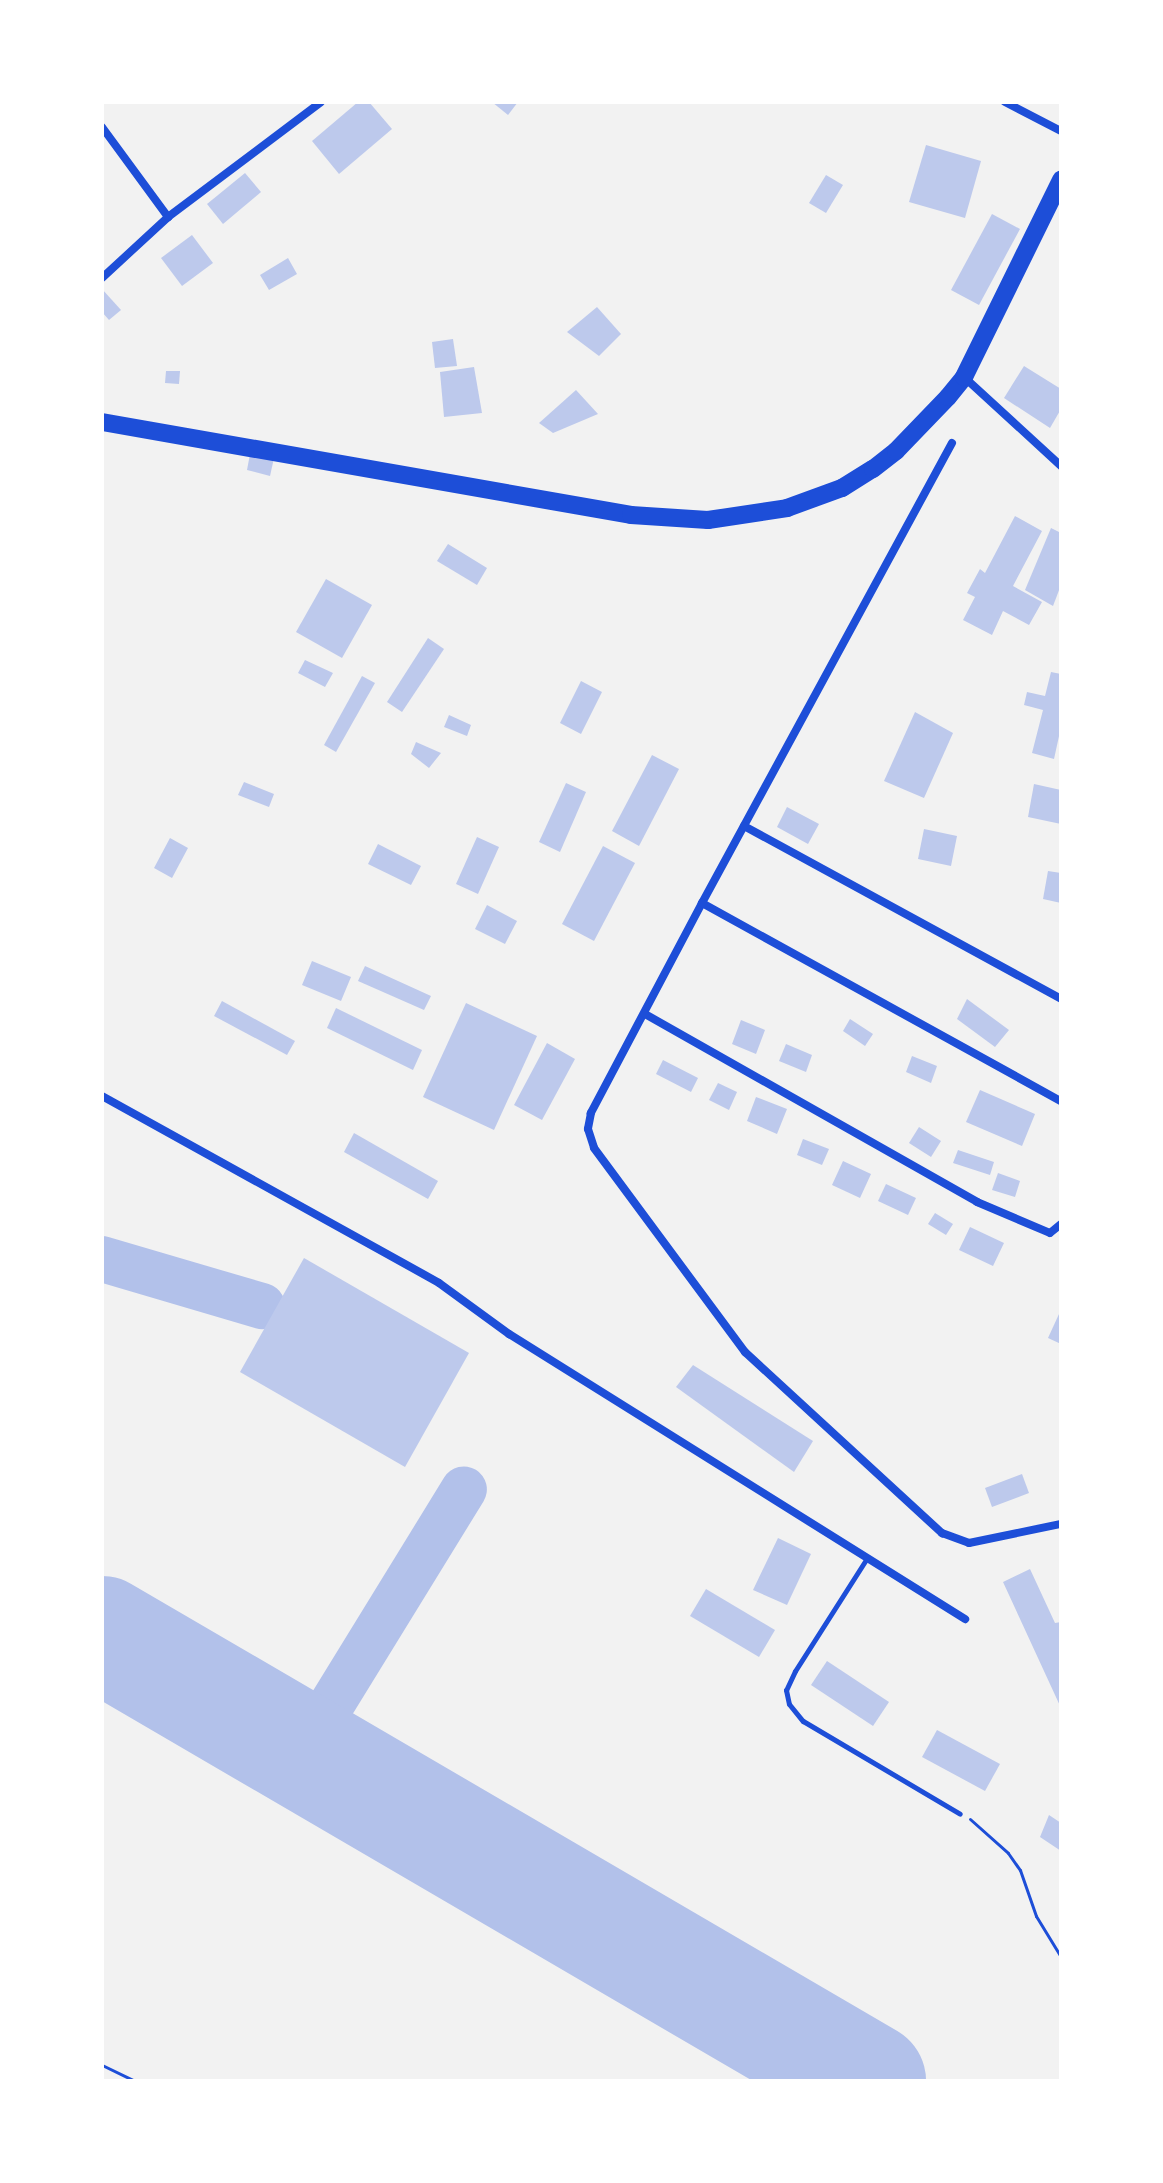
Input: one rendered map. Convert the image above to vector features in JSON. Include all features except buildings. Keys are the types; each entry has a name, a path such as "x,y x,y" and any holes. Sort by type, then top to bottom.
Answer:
{"highway":[{"path":"102,422 631,515 708,520 787,508 842,488 896,451 937,411 964,377 1061,180"}],"street":[{"path":"102,278 168,217 321,102"},
{"path":"1005,102 1061,131"},
{"path":"102,127 168,217"},
{"path":"964,377 1061,466"},
{"path":"952,443 702,903 591,1113 588,1129 594,1148 745,1352 942,1533 969,1543 1061,1524"},
{"path":"744,826 1061,999"},
{"path":"702,903 1061,1101"},
{"path":"645,1014 977,1202 1050,1233 1061,1224"},
{"path":"102,1096 439,1283 509,1334 965,1619"}],"lane":[{"path":"867,1558 795,1671 786,1690 789,1704 803,1721 960,1814"}],"path":[{"path":"960,1814 974,1821 1008,1853 1027,1888 1036,1916 1061,1957"},
{"path":"102,2065 135,2081"}],"taxiway":[{"path":"102,1259 262,1306"},
{"path":"288,1742 307,1739 314,1733 464,1489"}],"runway":[{"path":"102,1634 868,2081"}]}
